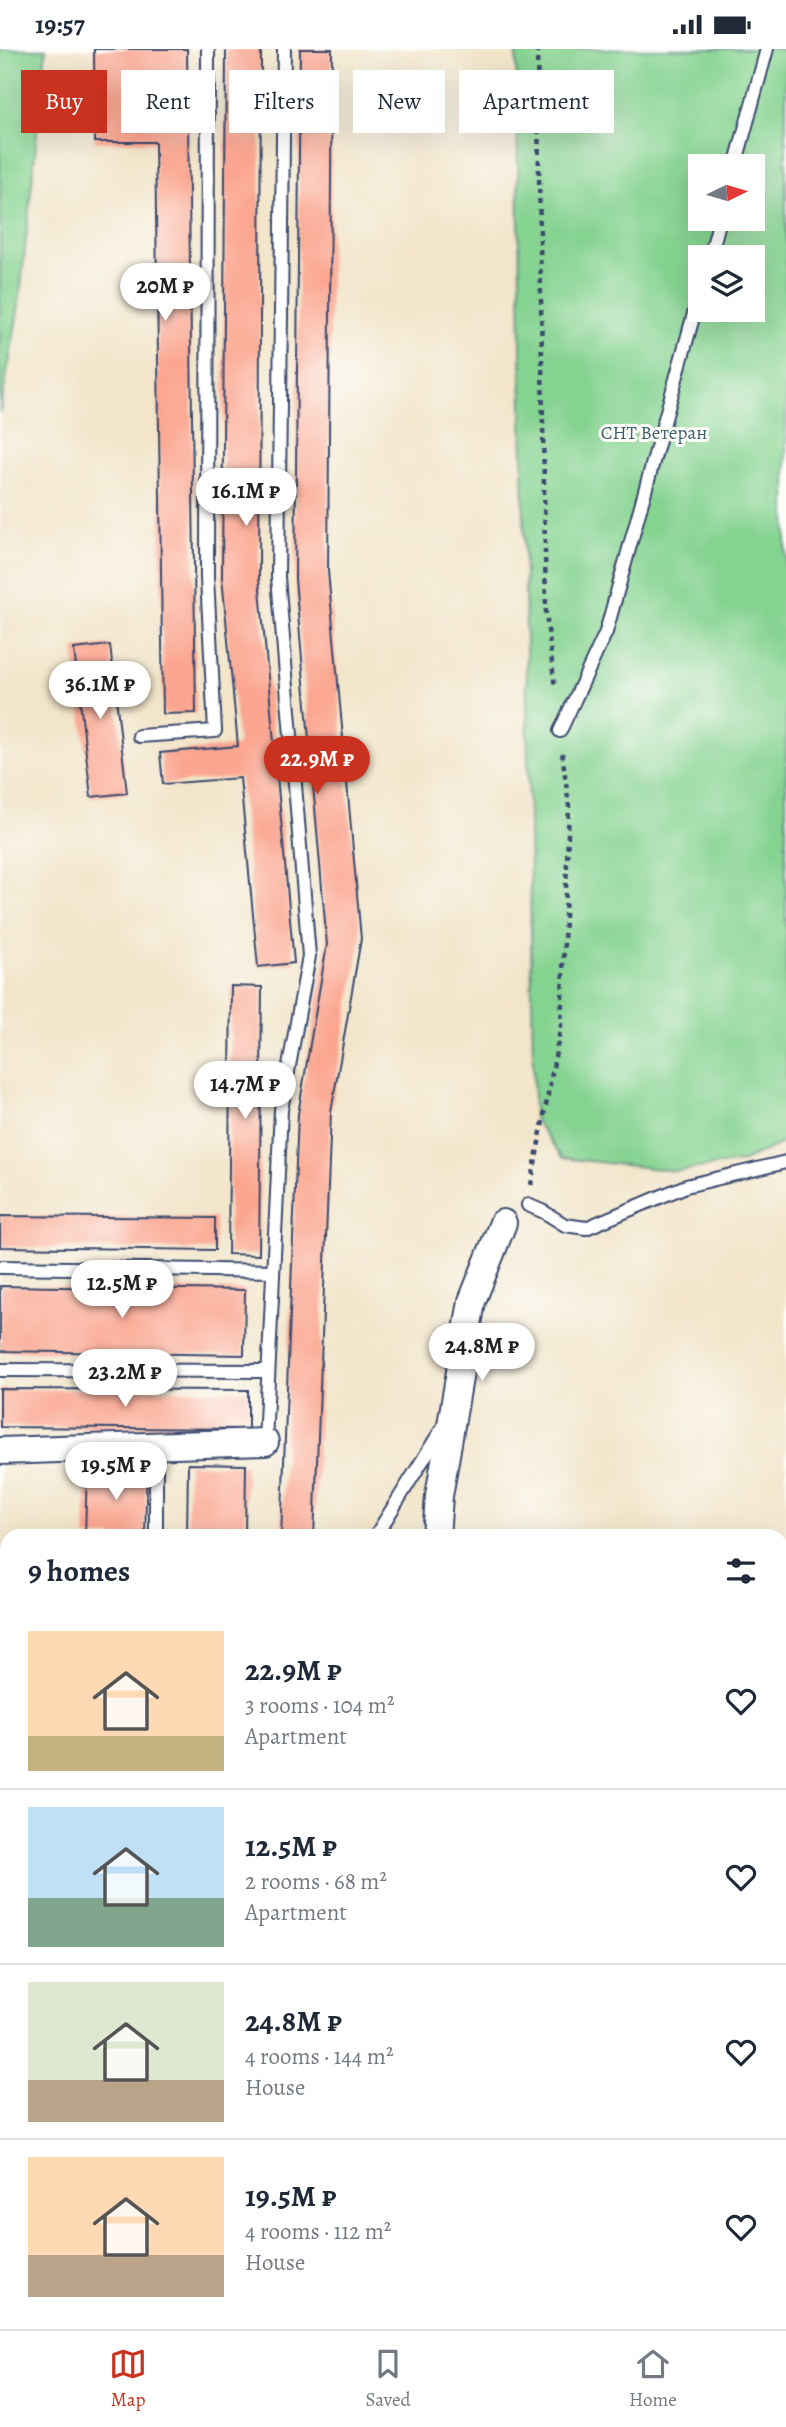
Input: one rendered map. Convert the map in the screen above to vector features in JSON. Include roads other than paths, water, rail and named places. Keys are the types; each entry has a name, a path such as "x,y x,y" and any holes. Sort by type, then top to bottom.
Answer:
{"street":[{"path":"437,1529 439,1496 472,1301 503,1223"},
{"path":"0,1451 265,1442"}],"lane":[{"path":"139,736 215,730 207,578 208,49"},
{"path":"265,1442 281,1110 309,956 278,577 284,49"},
{"path":"738,154 767,49"},
{"path":"560,731 606,632 692,322"},
{"path":"528,1205 565,1225 586,1229 687,1185 786,1162"},
{"path":"0,1267 273,1271"},
{"path":"0,1370 268,1371"},
{"path":"380,1529 454,1411"},
{"path":"156,1446 156,1529"}],"park label":[{"name":"СНТ Ветеран","path":"654,433"}]}
